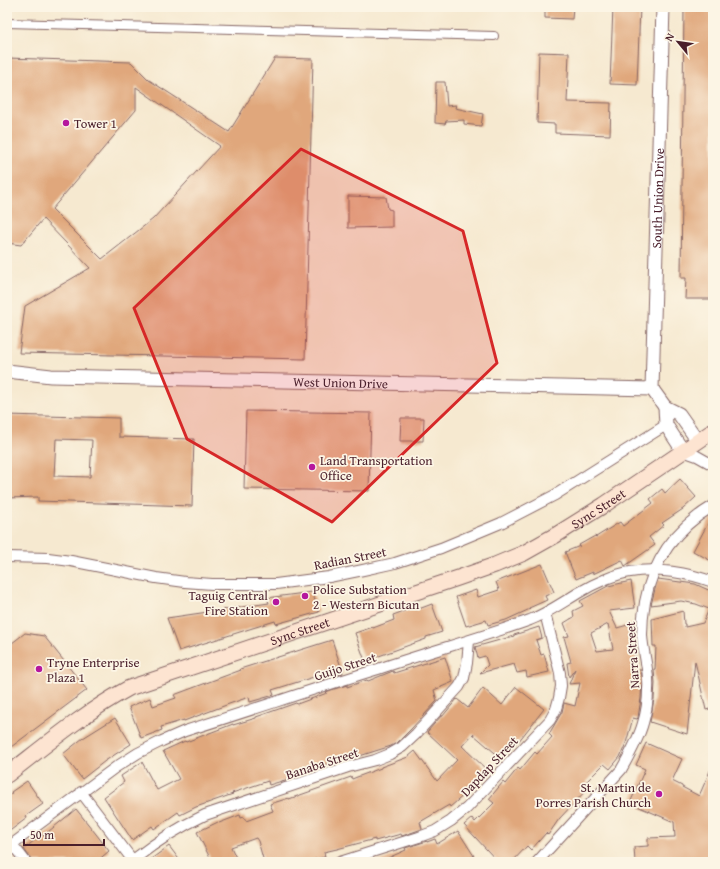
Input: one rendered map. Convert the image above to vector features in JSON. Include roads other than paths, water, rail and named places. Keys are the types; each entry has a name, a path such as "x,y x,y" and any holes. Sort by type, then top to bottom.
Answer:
{"main road":[{"name":"Sync Street","path":"7,775 108,699 129,688 495,565 524,553 556,535 713,431"}],"street":[{"name":"South Union Drive","path":"652,389 663,7"},
{"path":"7,22 494,36"},
{"name":"West Union Drive","path":"7,371 51,376 652,389"},
{"path":"652,389 665,407 679,414 698,441"},
{"path":"665,407 666,425 683,451 697,456 713,465"},
{"name":"Radian Street","path":"7,557 48,558 156,578 212,584 276,584 329,577 395,563 441,548 501,523 555,495 666,425"},
{"name":"Narra Street","path":"537,862 621,770 631,752 643,724 648,689 642,621 647,588 662,554 674,538 691,521 713,506"},
{"name":"Guijo Street","path":"10,846 116,767 138,753 185,731 378,668 468,641 532,619 545,613 588,587 616,575 630,571 654,570 688,574 713,582"},
{"name":"Dapdap Street","path":"340,862 442,828 467,808 550,720 556,709 561,686 560,674 545,613"},
{"name":"Banaba Street","path":"134,861 170,833 205,815 374,760 390,754 402,747 459,688 464,678 467,663 468,641"},
{"path":"81,792 134,861"},
{"path":"10,846 26,862"}],"place":[{"name":"Tower 1","path":"66,123"},
{"name":"Land Transportation Office","path":"312,467"},
{"name":"Police Substation 2 - Western Bicutan","path":"305,596"},
{"name":"Taguig Central Fire Station","path":"276,602"},
{"name":"Tryne Enterprise Plaza 1","path":"39,669"},
{"name":"St. Martin de Porres Parish Church","path":"659,794"}]}
